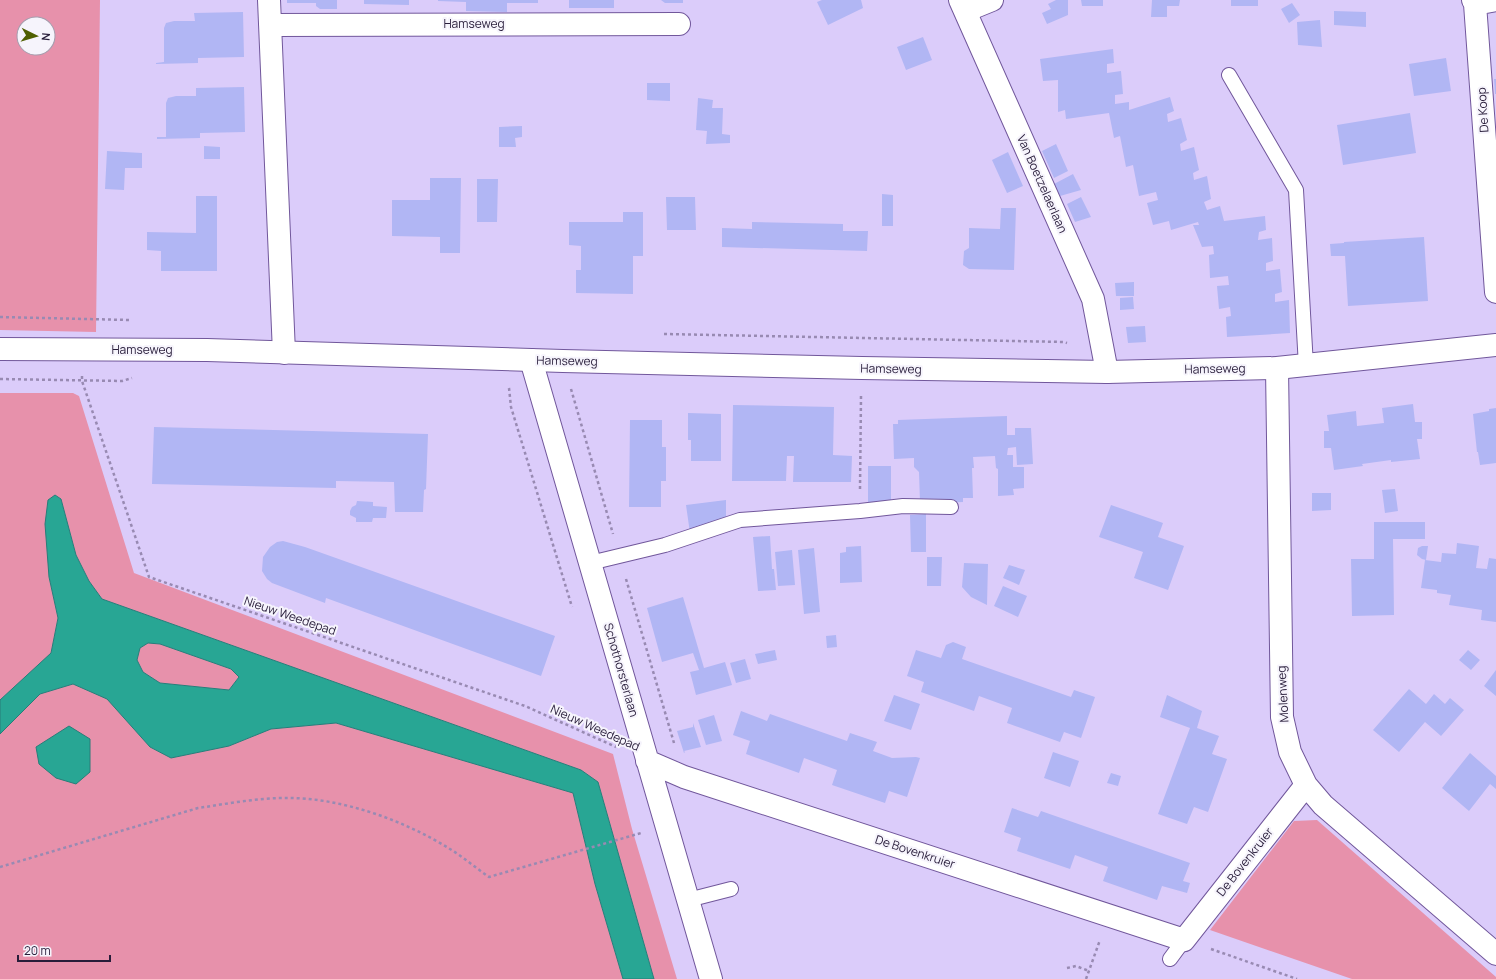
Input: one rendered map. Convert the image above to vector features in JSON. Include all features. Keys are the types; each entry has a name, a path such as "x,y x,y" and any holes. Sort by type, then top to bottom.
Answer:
{"street":[{"path":"269,0 284,353"},
{"path":"963,6 992,0"},
{"name":"De Koop","path":"1481,1 1496,292"},
{"name":"Van Boetzelaerlaan","path":"963,6 1093,299 1108,372"},
{"name":"Hamseweg","path":"270,25 679,24"},
{"name":"Hamseweg","path":"0,349 208,350 531,360 1108,372 1306,366 1496,345"},
{"name":"Schothorsterlaan","path":"531,360 711,979"},
{"name":"Molenweg","path":"1277,368 1282,716 1290,752 1306,785 1323,804 1496,954"},
{"name":"De Bovenkruier","path":"647,762 691,779 1184,940 1306,785"}],"lane":[{"path":"1229,76 1296,190 1306,366"},
{"path":"590,563 665,545 740,520 860,511 903,506 951,507"},
{"path":"688,900 731,889"},
{"path":"1170,959 1184,940"}],"path":[{"path":"0,317 85,319"},
{"name":"Nieuw Weedepad","path":"84,350 82,381 149,577 525,706 647,762"},
{"path":"860,511 862,368"},
{"path":"0,379 82,381"},
{"path":"0,867 198,808 231,803 286,798 334,802 401,824 449,848 489,877 624,839"},
{"path":"1086,979 1109,915"},
{"path":"1184,940 1297,979"},
{"path":"1067,968 1076,966 1089,971"}],"shaded area":[{"path":"0,0 100,0 96,332 0,330"},
{"path":"0,393 73,393 79,396 134,573 613,754 632,829 677,979 654,979 598,782 581,770 102,599 89,581 76,555 61,499 55,495 49,577 58,618 51,654 0,700"},
{"path":"55,495 61,499 76,555 89,581 102,599 581,770 598,782 654,979 623,979 595,884 573,793 336,723 271,729 229,746 171,758 150,747 107,699 73,684 40,694 0,734 0,700 51,653 58,618 49,577 45,524 48,500","holes":["148,643 160,644 231,669 239,677 229,690 160,683 143,672 137,660 140,648"]},
{"path":"148,643 160,644 231,669 239,677 229,690 160,683 143,672 137,660 140,648"},
{"path":"73,684 107,698 150,747 171,758 229,746 271,729 336,723 573,793 595,884 623,979 0,979 0,734 40,694"},
{"path":"69,726 90,739 90,772 76,784 56,778 39,764 36,747"},
{"path":"1317,820 1496,977 1496,979 1352,979 1210,930 1294,821"}],"building":[{"path":"287,0 337,0 337,9 320,9 316,6 316,3 287,3"},
{"path":"364,0 409,0 409,5 364,4"},
{"path":"438,0 538,0 538,3 507,3 507,12 466,11 466,2"},
{"path":"569,0 614,0 614,8 569,8"},
{"path":"661,0 683,0 683,3 665,3"},
{"path":"822,0 861,0 863,8 828,25 817,2"},
{"path":"1056,0 1068,0 1068,15 1047,24 1042,13 1051,9 1048,4"},
{"path":"1081,0 1103,0 1103,6 1082,6"},
{"path":"1152,0 1180,0 1179,6 1167,6 1167,17 1151,17"},
{"path":"1231,0 1258,0 1258,6 1231,6"},
{"path":"1292,3 1300,15 1289,23 1281,9"},
{"path":"1334,11 1366,12 1366,27 1334,25"},
{"path":"243,12 244,57 198,58 198,63 156,64 164,62 164,28 166,23 174,21 195,21 194,13"},
{"path":"1320,20 1322,47 1298,45 1297,22"},
{"path":"923,37 932,60 906,70 897,47"},
{"path":"1113,49 1114,63 1107,64 1107,73 1121,71 1123,94 1115,95 1115,104 1129,102 1129,110 1170,97 1174,111 1167,114 1168,122 1181,118 1187,140 1180,144 1181,151 1194,147 1199,170 1193,173 1194,180 1207,176 1211,199 1204,202 1207,210 1220,206 1224,221 1265,216 1266,230 1259,232 1258,240 1272,238 1273,261 1266,263 1266,271 1280,269 1282,292 1275,294 1275,302 1289,300 1290,333 1227,337 1226,317 1231,316 1230,307 1219,309 1217,286 1229,285 1228,276 1210,278 1209,255 1214,254 1213,246 1202,247 1193,225 1199,225 1198,222 1171,230 1169,221 1153,225 1147,203 1158,200 1156,192 1139,196 1133,165 1126,167 1120,136 1114,138 1109,113 1066,119 1065,110 1058,112 1058,80 1043,81 1040,59"},
{"path":"1446,58 1451,91 1414,96 1409,64"},
{"path":"1494,79 1496,79 1496,94 1495,94"},
{"path":"647,83 670,83 670,101 647,100"},
{"path":"244,87 245,132 200,133 200,138 157,139 157,137 166,137 166,103 168,98 176,96 196,96 196,88"},
{"path":"698,98 713,100 712,108 723,108 722,134 730,135 730,143 706,144 707,131 696,130"},
{"path":"1410,113 1416,153 1343,165 1337,125"},
{"path":"522,126 522,137 515,138 516,147 499,147 499,127"},
{"path":"1056,144 1068,171 1054,178 1042,151"},
{"path":"204,146 220,147 220,159 204,159"},
{"path":"107,151 142,153 142,168 125,168 124,190 105,189"},
{"path":"1008,152 1023,186 1007,193 992,160"},
{"path":"1073,174 1081,190 1060,196 1054,184"},
{"path":"430,178 461,178 460,253 440,253 440,237 392,236 392,200 430,200"},
{"path":"477,179 498,179 497,222 477,222"},
{"path":"882,194 893,195 893,226 882,226"},
{"path":"196,196 217,196 217,271 161,271 161,251 147,250 147,232 196,233"},
{"path":"666,197 695,197 696,230 667,230"},
{"path":"1081,197 1091,217 1075,222 1067,204"},
{"path":"1001,208 1016,208 1014,270 969,269 963,265 964,251 969,248 969,228 1000,229"},
{"path":"623,212 643,212 643,256 633,256 633,294 576,293 576,270 581,270 581,246 569,245 569,222 623,222"},
{"path":"752,222 843,224 843,231 868,231 867,251 722,247 722,228 752,229"},
{"path":"1424,237 1428,301 1348,306 1345,256 1331,256 1330,244"},
{"path":"1134,282 1134,296 1116,296 1115,283"},
{"path":"1133,297 1134,309 1120,310 1120,298"},
{"path":"1145,326 1146,342 1128,343 1126,327"},
{"path":"1413,404 1415,422 1422,422 1422,439 1417,439 1420,459 1391,462 1391,460 1334,470 1331,448 1324,448 1324,431 1329,431 1327,415 1356,411 1357,426 1384,423 1382,408"},
{"path":"733,405 834,407 833,455 852,456 851,482 793,482 794,456 787,456 786,481 732,481"},
{"path":"1496,408 1496,463 1480,465 1477,452 1473,414"},
{"path":"688,413 721,414 721,461 691,461 691,440 688,440"},
{"path":"1007,416 1007,435 1015,435 1015,428 1031,428 1033,464 1017,465 1016,447 1008,448 1007,455 1013,455 1013,467 1024,467 1024,488 1013,489 1014,495 998,496 998,469 996,468 995,456 973,457 973,498 963,498 963,502 920,502 919,472 914,467 914,458 894,459 893,424 898,424 898,420"},
{"path":"630,420 662,420 662,447 666,447 666,481 661,481 661,507 629,507"},
{"path":"154,427 428,434 426,489 424,490 423,512 395,512 394,482 336,481 336,488 152,484"},
{"path":"868,466 891,466 891,503 868,503"},
{"path":"1395,489 1398,511 1385,513 1382,490"},
{"path":"1312,493 1331,493 1331,510 1312,511"},
{"path":"726,500 726,518 690,533 686,505"},
{"path":"357,501 373,502 373,506 387,507 386,518 373,518 372,522 356,522 356,518 350,515 350,511 352,507 356,505"},
{"path":"1111,505 1163,523 1158,537 1184,546 1168,590 1134,578 1143,552 1099,537"},
{"path":"926,514 926,552 911,552 910,515"},
{"path":"1374,522 1425,522 1425,539 1393,539 1394,615 1352,616 1351,559 1374,559"},
{"path":"770,536 772,569 774,569 776,590 758,591 753,537"},
{"path":"283,541 305,547 555,636 541,676 326,598 325,603 272,583 267,579 262,571 263,557 270,547 277,542"},
{"path":"1457,543 1479,546 1476,568 1487,569 1489,558 1496,559 1496,622 1481,620 1482,610 1449,605 1451,595 1437,593 1437,590 1421,588 1425,560 1441,562 1442,553 1456,554"},
{"path":"861,546 862,582 840,583 840,553 846,552 846,547"},
{"path":"1428,546 1426,560 1417,555 1418,548"},
{"path":"814,548 820,612 804,614 798,550"},
{"path":"792,550 795,585 778,586 775,552"},
{"path":"927,557 942,557 941,586 927,586"},
{"path":"964,563 988,564 987,605 971,597 962,587"},
{"path":"1009,565 1025,570 1019,585 1003,578"},
{"path":"1003,586 1027,596 1018,617 994,606"},
{"path":"683,597 704,668 725,662 732,685 696,695 690,672 699,670 693,653 662,662 647,608"},
{"path":"836,635 837,647 827,648 826,636"},
{"path":"953,642 966,647 962,659 1071,697 1074,690 1095,697 1081,738 1064,732 1060,742 1007,723 1012,708 979,696 974,711 921,692 924,682 907,676 916,650 941,658 946,645"},
{"path":"775,650 777,660 758,664 755,654"},
{"path":"1468,650 1480,660 1471,670 1459,660"},
{"path":"745,659 751,679 736,683 730,663"},
{"path":"1496,670 1496,696 1484,686"},
{"path":"1409,689 1426,704 1434,694 1445,704 1450,698 1464,710 1441,736 1425,722 1399,752 1373,730"},
{"path":"894,695 920,704 911,730 884,721"},
{"path":"1167,695 1202,711 1197,728 1219,736 1212,754 1227,759 1208,812 1194,807 1187,824 1158,814 1190,728 1160,717"},
{"path":"741,711 767,721 770,714 847,741 850,733 877,742 873,751 892,758 920,758 907,797 889,791 885,803 832,785 837,770 804,758 799,773 746,754 750,741 733,735"},
{"path":"714,715 722,741 706,745 698,720"},
{"path":"693,723 701,747 684,751 684,753 677,731 693,727"},
{"path":"1053,752 1079,761 1070,787 1044,778"},
{"path":"1470,753 1496,776 1496,789 1490,784 1469,811 1442,788"},
{"path":"1111,773 1121,776 1118,786 1107,783"},
{"path":"1012,808 1038,817 1041,811 1190,863 1183,881 1190,883 1187,893 1162,886 1157,900 1103,881 1108,867 1075,855 1070,869 1017,851 1021,838 1004,832"}]}
